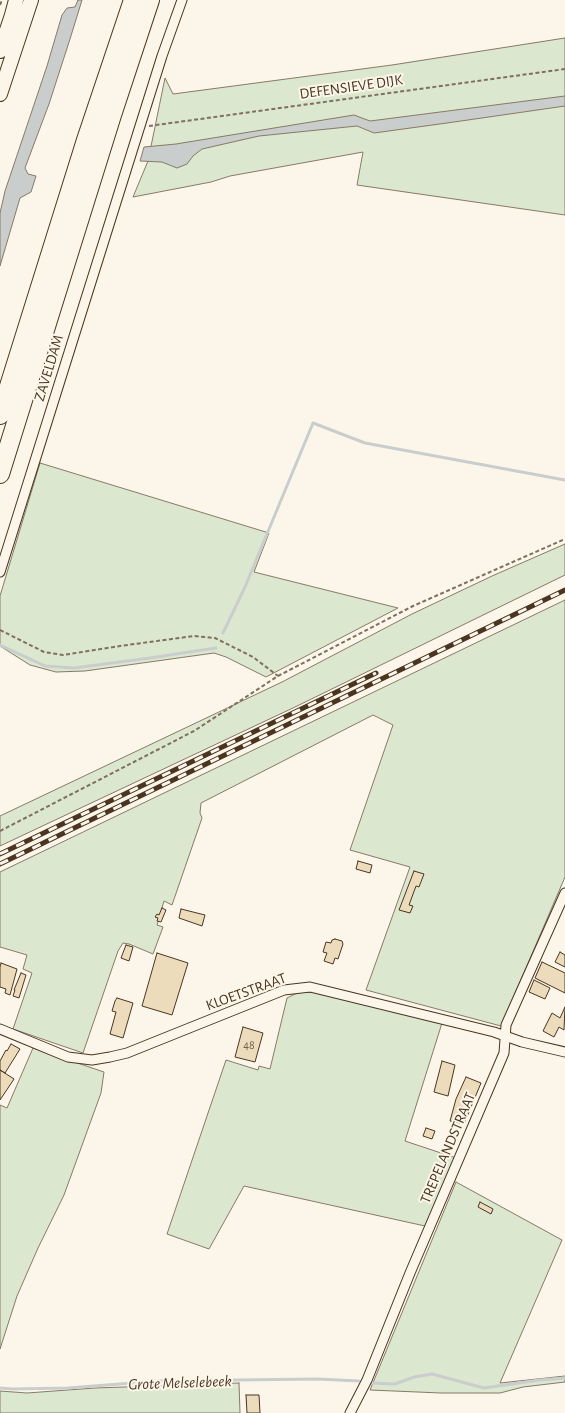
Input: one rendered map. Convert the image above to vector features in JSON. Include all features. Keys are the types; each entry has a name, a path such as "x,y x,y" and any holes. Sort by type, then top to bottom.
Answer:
{"highway":[{"path":"0,415 86,140 133,0"},
{"path":"0,474 150,0"}],"main road":[{"path":"0,52 16,0"},
{"path":"0,94 31,0"}],"street":[{"name":"ZAVELDAM","path":"0,572 162,56 182,0"},
{"name":"TREPELANDSTRAAT","path":"350,1413 367,1380 504,1053 506,1025 565,893"},
{"name":"KLOETSTRAAT","path":"0,1029 68,1057 92,1060 110,1058 127,1053 284,990 310,987 565,1052"}],"path":[{"path":"0,5 2,0"},
{"name":"DEFENSIEVE DIJK","path":"140,128 565,69"},
{"path":"0,831 194,731 278,676 413,606 565,538"},
{"path":"0,630 44,652 63,656 194,636 215,638 253,657 278,676"}],"green space":[{"path":"565,38 565,215 357,185 363,152 230,176 211,182 133,197 148,161 165,78 173,94 392,65"},
{"path":"40,463 269,533 254,572 398,608 266,677 214,653 85,671 56,672 30,665 0,646 0,596"},
{"path":"565,544 565,575 295,707 0,846 0,816 282,682 412,614"},
{"path":"565,600 565,877 501,1026 366,990 410,867 350,850 393,725 373,715 201,803 200,813 202,818 172,905 164,901 157,925 163,927 153,954 123,943 118,951 83,1053 13,1029 32,973 23,969 27,955 0,947 0,872"},
{"path":"304,992 325,993 442,1023 405,1141 456,1158 425,1226 244,1186 209,1249 167,1234 226,1060 258,1070 259,1066 270,1069 287,998"},
{"path":"33,1048 104,1072 101,1093 64,1195 17,1296 0,1349 0,1105 7,1108"},
{"path":"456,1182 562,1240 500,1383 565,1376 565,1382 523,1387 500,1393 370,1390"},
{"path":"239,1383 240,1413 0,1413 0,1391 27,1393 95,1388"}],"shaded area":[{"path":"78,0 82,0 70,39 49,104 25,168 28,174 36,176 31,192 20,198 0,266 0,213 5,191 62,15 67,8 75,7"},
{"path":"565,96 565,106 374,133 357,126 259,136 202,149 187,164 177,168 162,162 140,161 144,147 176,144 354,115 370,121"}],"building":[{"path":"358,861 372,865 370,873 356,869"},
{"path":"414,871 424,874 419,887 416,886 409,905 413,906 410,913 399,910"},
{"path":"162,908 166,910 161,922 157,921 158,918 155,917 157,914 159,915"},
{"path":"181,909 205,915 202,926 179,918"},
{"path":"335,939 342,941 343,944 338,959 335,958 333,964 324,961 327,953 323,952 326,942 331,943"},
{"path":"126,945 133,947 129,961 121,958"},
{"path":"560,952 565,955 565,967 555,962"},
{"path":"157,953 188,963 172,1015 142,1006"},
{"path":"542,962 565,973 565,993 535,978"},
{"path":"1,963 17,969 10,995 5,993 6,989 0,987"},
{"path":"21,973 26,975 19,998 13,996"},
{"path":"534,980 550,988 545,999 529,992"},
{"path":"117,998 133,1003 123,1038 110,1034 116,1012 112,1011"},
{"path":"565,1007 564,1030 559,1027 554,1037 543,1031 552,1013 560,1018"},
{"path":"243,1027 263,1033 255,1062 235,1057"},
{"path":"11,1044 20,1049 5,1073 0,1070 0,1061"},
{"path":"442,1061 455,1065 448,1096 434,1092"},
{"path":"0,1070 14,1079 0,1100"},
{"path":"466,1077 481,1083 464,1124 450,1121 456,1099"},
{"path":"426,1128 435,1131 432,1139 423,1136"},
{"path":"480,1202 493,1209 491,1214 478,1207"},
{"path":"246,1395 259,1395 260,1413 247,1413"}],"waterway":[{"path":"223,633 245,587 313,423 365,443 565,480"},
{"path":"0,645 45,666 74,668 216,648"},
{"name":"Grote Melselebeek","path":"371,1383 395,1384 414,1377 432,1374 484,1388 565,1378"},
{"name":"Grote Melselebeek","path":"0,1388 68,1388 158,1381 317,1379 359,1381"}],"railway":[{"path":"0,864 565,590"},
{"path":"0,854 376,673"}]}
